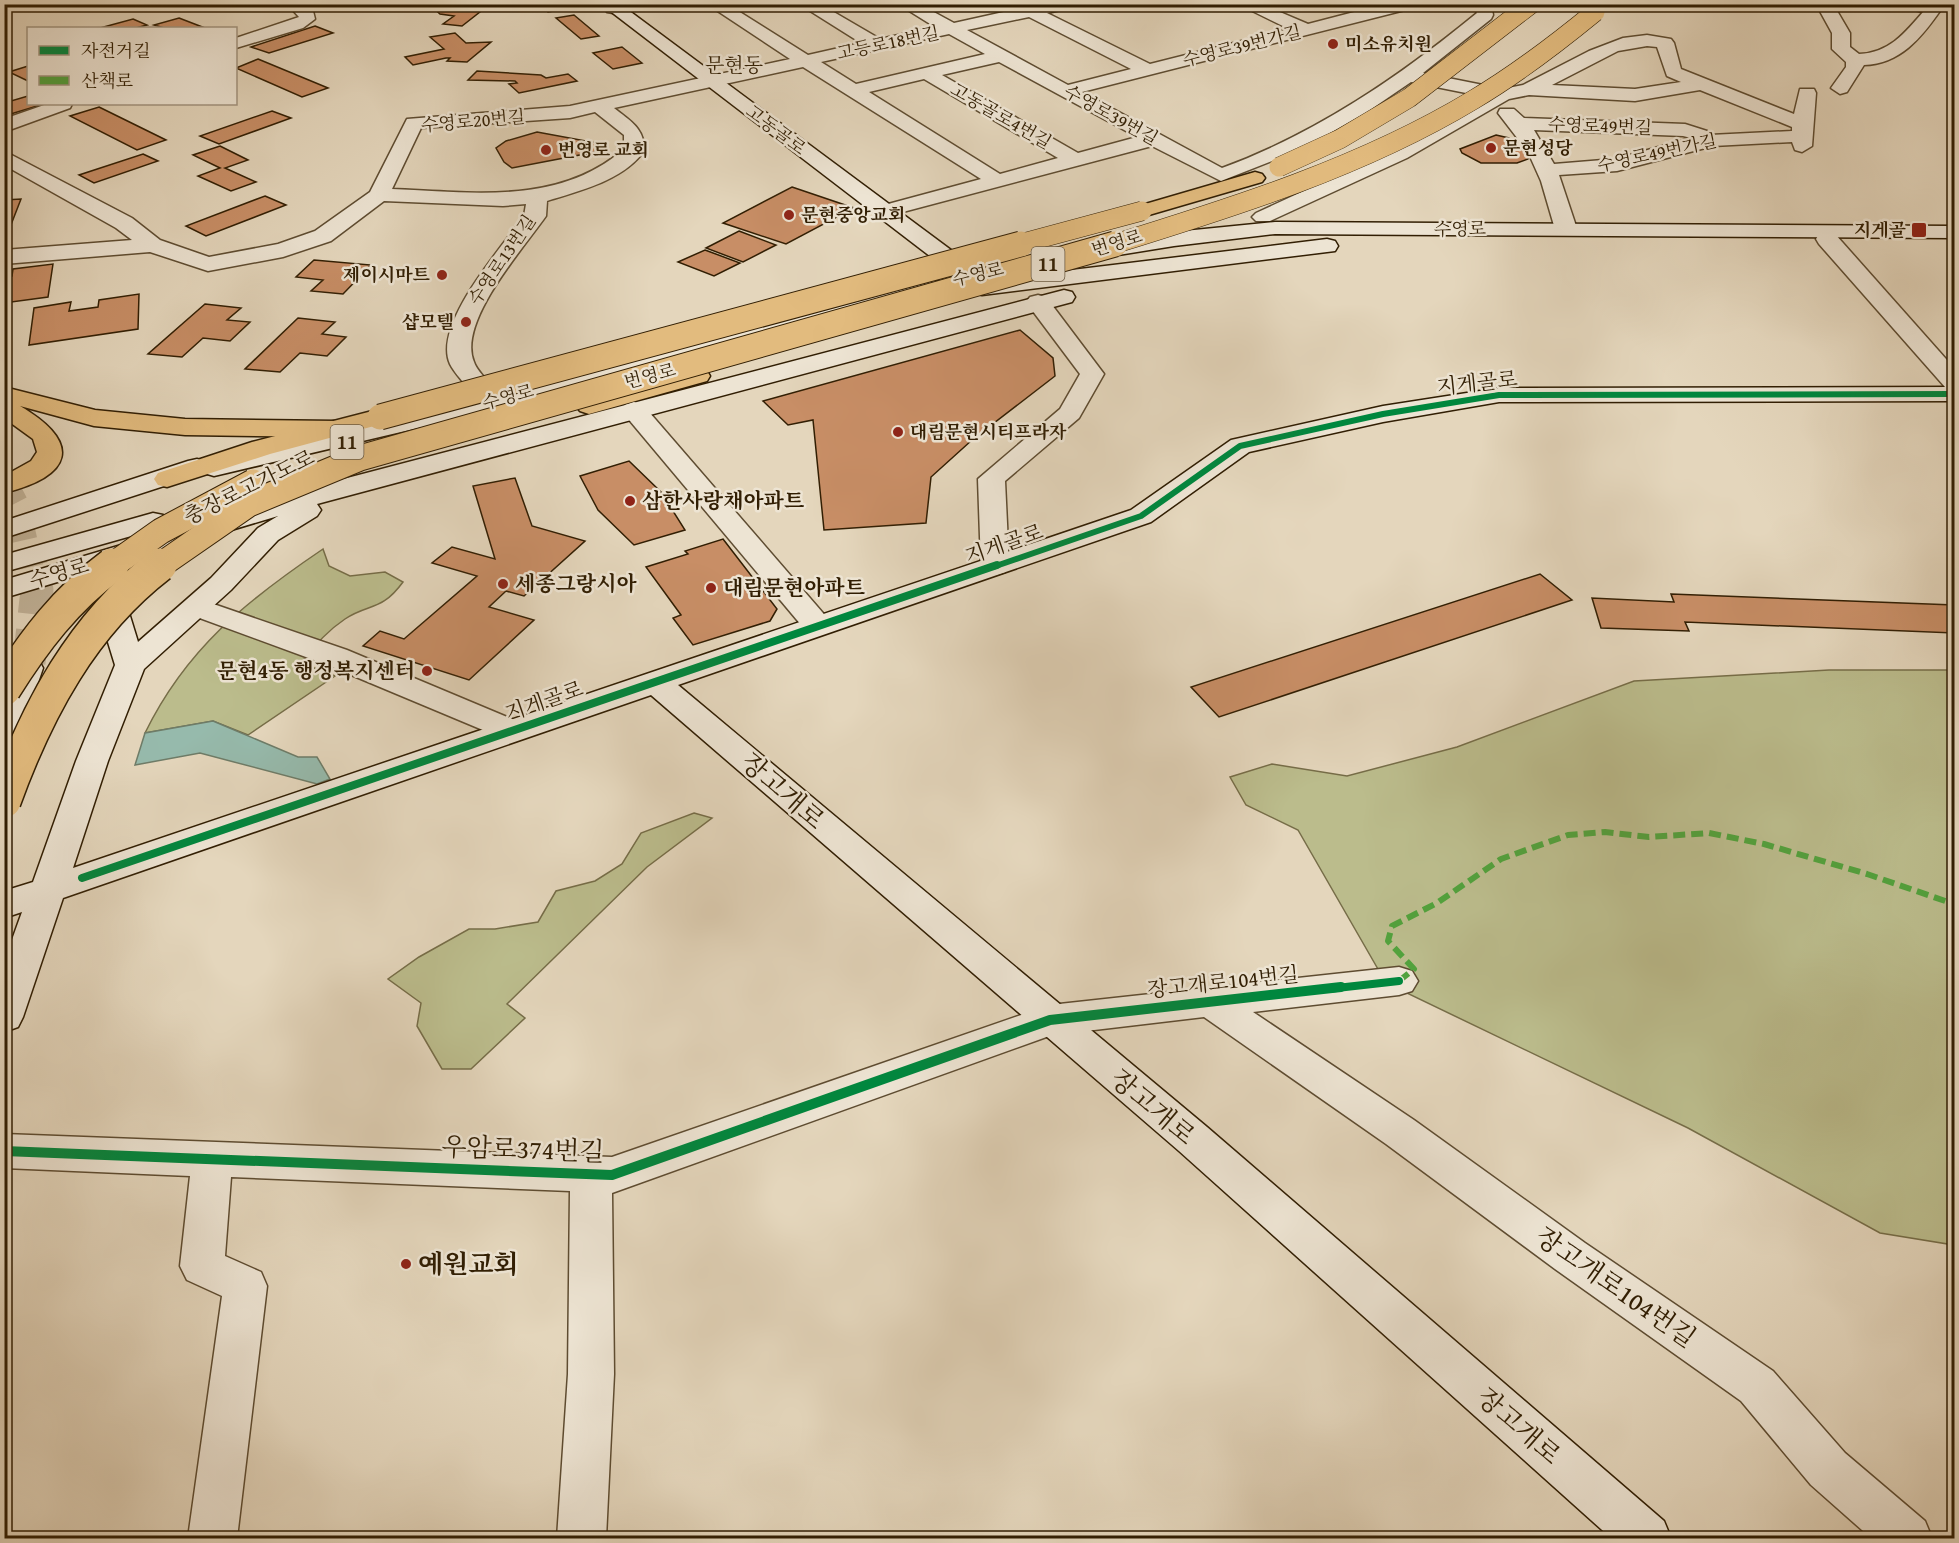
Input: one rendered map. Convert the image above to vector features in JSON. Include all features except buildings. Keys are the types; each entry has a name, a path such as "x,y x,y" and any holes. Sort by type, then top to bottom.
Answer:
{"main road":[{"name":"번영로","path":"763,324 1084,237 1255,178 1340,139 1410,98 1532,4"},
{"name":"번영로","path":"463,427 932,298 1264,215 1351,160 1468,102 1529,66 1595,12"},
{"path":"167,479 261,448 1255,178"},
{"path":"422,452 1051,277 1153,245 1264,215"},
{"name":"충장로고가도로","path":"4,689 31,647 64,608 117,559 212,501 312,454 398,423 763,324"},
{"path":"4,394 94,418 184,427 337,429"},
{"path":"4,407 43,434 50,446 49,459 36,472 4,485"},
{"name":"충장로고가도로","path":"4,801 33,730 76,655 110,609 160,566 247,505 332,467 463,427"}],"street":[{"path":"237,43 307,19 307,15 295,4"},
{"path":"715,4 998,181"},
{"name":"수영로39번길","path":"906,4 1221,175 1250,166 1323,131 1408,76"},
{"name":"고등로18번길","path":"713,82 952,29 1024,8 1064,4"},
{"name":"수영로39번가길","path":"1065,91 1407,4"},
{"path":"1408,76 1435,58 1485,15 1485,8 1480,4"},
{"path":"1824,4 1841,33 1842,49 1855,60 1881,59 1907,43 1932,11 1929,8 1911,4"},
{"name":"고동골로","path":"617,5 713,82 943,255"},
{"path":"1256,6 1307,30"},
{"path":"813,8 879,45"},
{"path":"1024,8 1148,70"},
{"name":"수영로49번길","path":"1566,229 1549,170 1520,124 1499,99 1528,90 1597,53 1619,46 1657,41 1665,43 1673,72 1701,84"},
{"path":"854,90 1000,56"},
{"path":"1840,88 1855,67 1855,60"},
{"name":"고동골로4번길","path":"927,73 1075,160"},
{"path":"1408,76 1499,99"},
{"name":"수영로20번길","path":"4,257 152,245 208,264 283,250 323,236 379,195 414,123 570,112 713,82"},
{"path":"1701,84 1802,135 1807,93"},
{"name":"수영로49번길","path":"1528,90 1635,95 1701,84"},
{"path":"4,531 167,479 300,428 1050,228 1264,215 1400,154 1499,99"},
{"path":"4,126 60,105"},
{"name":"수영로13번길","path":"475,381 461,362 460,331 468,310 535,216 537,196 566,188 621,164 634,151 635,138 632,132 599,106"},
{"name":"수영로49번길","path":"1520,124 1685,129 1713,140"},
{"name":"수영로49번가길","path":"1549,170 1617,165 1677,147 1713,140 1802,135"},
{"name":"고동골로4번길","path":"884,211 1154,139"},
{"path":"4,157 124,223 152,245"},
{"path":"379,195 503,200 537,196"},
{"path":"1213,260 1256,250 1268,241 1264,215"},
{"name":"수영로","path":"167,479 426,419 893,294 1001,269 1174,239 1264,215 1354,236 1954,240"},
{"name":"수영로","path":"201,507 473,413 708,351 984,287 1213,260 1354,236 1566,229 1954,232"},
{"name":"수영로","path":"4,588 342,488 1038,302 1354,236"},
{"path":"1827,239 1954,382"},
{"name":"지게골로","path":"995,566 991,479 1070,413 1092,374 1038,302"},
{"name":"지게골로","path":"4,904 1142,516 1240,446 1383,414 1500,395 1954,394"},
{"path":"634,410 818,627"},
{"path":"4,564 201,507 422,452"},
{"path":"4,1017 92,761 130,665 196,607 268,534 342,488 422,452"},
{"path":"4,531 49,550 79,567 105,590 130,665"},
{"path":"4,606 55,594 86,593 109,599"},
{"name":"지게골로","path":"196,607 336,657 513,730"},
{"path":"4,736 28,668"},
{"name":"장고개로","path":"654,681 1202,1147 1647,1539"},
{"name":"장고개로104번길","path":"1050,1020 1400,981"},
{"name":"장고개로104번길","path":"1210,1002 1400,1132 1570,1256 1757,1386 1828,1469 1908,1539"},
{"name":"우암로374번길","path":"4,1151 612,1175 1050,1020"},
{"path":"212,1160 202,1266 245,1286 212,1539"},
{"path":"582,1539 591,1374 591,1174"}],"green space":[{"path":"323,549 329,566 350,576 385,572 403,582 381,603 353,614 338,624 301,663 335,676 248,735 213,721 145,733 179,676 220,629 268,588"},
{"path":"1829,670 1954,670 1954,1245 1880,1233 1688,1128 1386,983 1298,830 1246,805 1230,777 1272,764 1347,776 1457,747 1634,681"},
{"path":"694,813 712,818 647,867 507,1004 525,1018 471,1069 442,1069 417,1026 421,1003 388,979 419,957 469,929 495,929 538,922 556,891 595,881 622,864 641,833"}],"shaded area":[{"path":"213,721 298,757 317,757 330,779 317,784 200,753 135,765 145,733"}],"tunnel":[{"path":"4,481 17,506 31,567"},
{"path":"29,663 37,590 31,565"}],"marked path":[{"path":"1399,981 1414,969 1388,941 1392,926 1409,915 1437,903 1501,859 1568,835 1605,832 1649,837 1709,833 1764,844 1867,874 1954,904"}],"cycle path":[{"path":"82,878 1141,516 1240,446 1383,414 1499,395 1954,394"},
{"path":"4,1151 612,1175 1050,1020 1399,981"}],"place":[{"name":"미소유치원","path":"1333,44"},
{"name":"문현성당","path":"1491,148"},
{"name":"번영로 교회","path":"546,150"},
{"name":"문현중앙교회","path":"789,215"},
{"name":"지게골","path":"1919,230"},
{"name":"제이시마트","path":"442,275"},
{"name":"샵모텔","path":"466,322"},
{"name":"대림문현시티프라자","path":"898,432"},
{"name":"삼한사랑채아파트","path":"630,501"},
{"name":"세종그랑시아","path":"503,584"},
{"name":"대림문현아파트","path":"711,588"},
{"name":"문현4동 행정복지센터","path":"427,671"},
{"name":"예원교회","path":"406,1264"}],"district":[{"name":"문현동","path":"734,65"}]}
